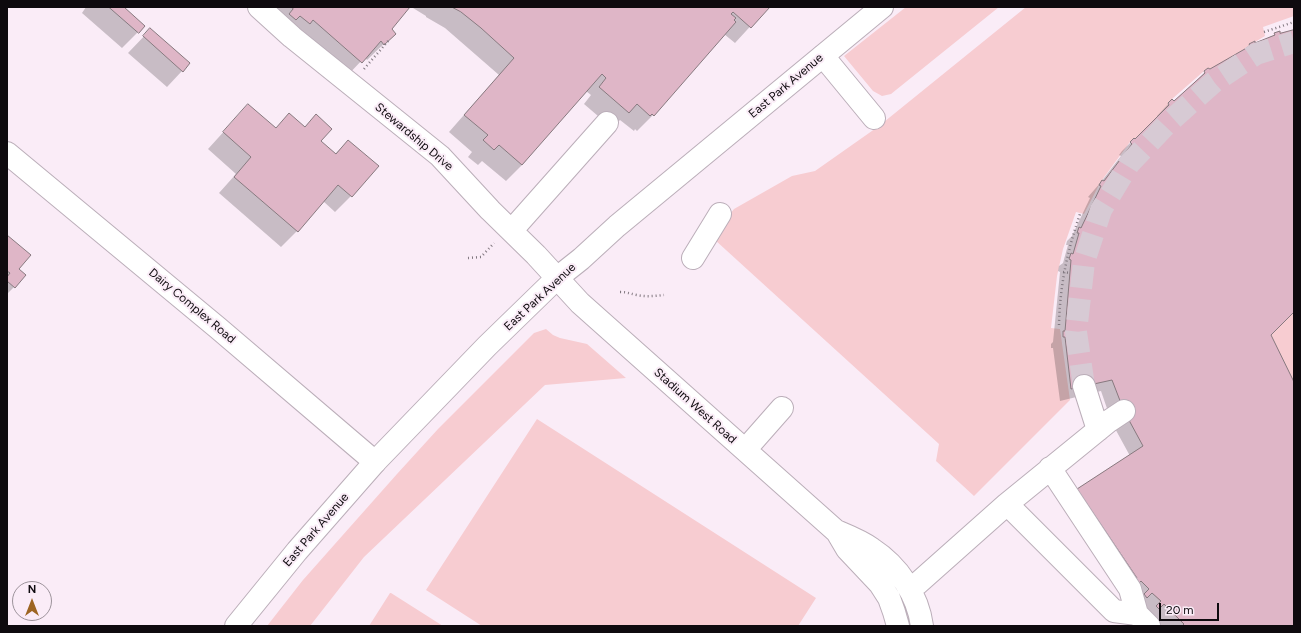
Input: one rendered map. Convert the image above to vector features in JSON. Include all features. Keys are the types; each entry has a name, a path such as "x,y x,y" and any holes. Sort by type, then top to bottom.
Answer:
{"main road":[{"name":"Stewardship Drive","path":"259,7 292,37 440,156 490,210 512,230 557,278"},
{"name":"East Park Avenue","path":"236,626 375,462 487,346 557,278 581,259 616,226 882,7"},
{"path":"823,56 874,118"},
{"path":"512,230 607,123"},
{"name":"Dairy Complex Road","path":"7,153 218,328 375,462"},
{"path":"693,258 720,214"},
{"name":"Stadium West Road","path":"557,278 580,303 836,531"},
{"path":"1084,386 1098,430"},
{"path":"745,450 782,408"},
{"path":"908,586 917,584 1050,468 1124,411"},
{"path":"1050,468 1130,589 1143,620"},
{"path":"1007,504 1114,611 1143,620"},
{"path":"836,531 872,548 886,560 908,586 920,611 922,626"},
{"path":"836,531 847,549 880,584 889,598 898,626"}],"path":[{"path":"1264,32 1294,22"},
{"path":"354,87 365,67 389,40"},
{"path":"1059,324 1059,300 1063,272 1069,244 1080,214"},
{"path":"468,258 481,257 494,243"},
{"path":"1063,272 1070,273"},
{"path":"620,292 648,296 664,295"}],"shaded area":[{"path":"906,7 999,7 891,94 882,96 873,91 844,56"},
{"path":"1026,7 1294,7 1294,16 1263,27 1265,36 1255,42 1256,43 1280,31 1281,33 1294,30 1294,626 1184,625 1164,605 1159,609 1156,606 1160,601 1152,593 1147,598 1144,594 1149,589 1137,578 1077,489 1143,446 1124,411 1112,380 1071,389 1070,383 1065,337 1063,337 1063,331 1065,330 1071,260 1069,259 1071,253 1073,254 1079,234 1077,233 1079,227 1081,228 1101,186 1099,185 1084,214 1076,212 1063,249 1057,276 1051,328 1060,329 1070,400 974,496 936,461 939,444 715,240 717,230 734,209 792,176 815,171 879,126","holes":["1204,71 1205,73 1174,101 1172,99","1130,142 1132,144 1104,181 1102,180"]},
{"path":"546,329 553,335 560,338 587,344 626,378 545,385 364,557 310,626 267,626 303,580 438,429 534,333"},
{"path":"537,419 816,598 798,626 482,626 426,590"},
{"path":"391,593 443,626 369,626"}],"building":[{"path":"109,7 124,7 145,26 139,33"},
{"path":"291,7 410,7 392,29 396,34 384,45 381,41 362,63 313,20 310,24 300,16 296,20 289,14 293,9"},
{"path":"452,7 770,7 751,28 733,12 731,14 736,18 734,20 736,22 654,116 652,114 650,116 637,104 629,113 599,87 606,78 602,74 522,165 499,145 494,150 483,140 488,135 464,115 514,58 481,28 461,12"},
{"path":"150,28 190,63 183,72 143,36"},
{"path":"1294,30 1294,312 1271,335 1294,382 1294,626 1182,626 1184,624 1164,604 1159,609 1156,606 1161,601 1152,593 1147,598 1144,594 1149,589 1141,581 1136,586 1132,583 1137,578 1077,489 1143,446 1124,411 1112,380 1071,389 1065,337 1063,337 1063,331 1065,331 1071,260 1069,259 1071,253 1073,254 1079,233 1077,233 1079,227 1081,228 1101,186 1099,185 1102,180 1104,181 1132,144 1130,142 1134,138 1135,139 1169,105 1168,103 1172,99 1174,101 1205,73 1204,71 1208,68 1210,69 1250,46 1249,44 1275,35 1274,33 1280,31 1280,33"},
{"path":"248,104 276,128 289,113 305,127 316,114 332,129 321,141 336,154 348,140 379,166 352,197 338,185 298,232 234,177 251,157 223,132"},
{"path":"7,235 31,255 19,269 26,275 15,288 7,281 7,277 10,273 7,271"}],"tunnel":[{"path":"1084,386 1076,332 1084,262 1101,210 1129,164 1167,124 1214,82 1256,54 1294,42"}]}
